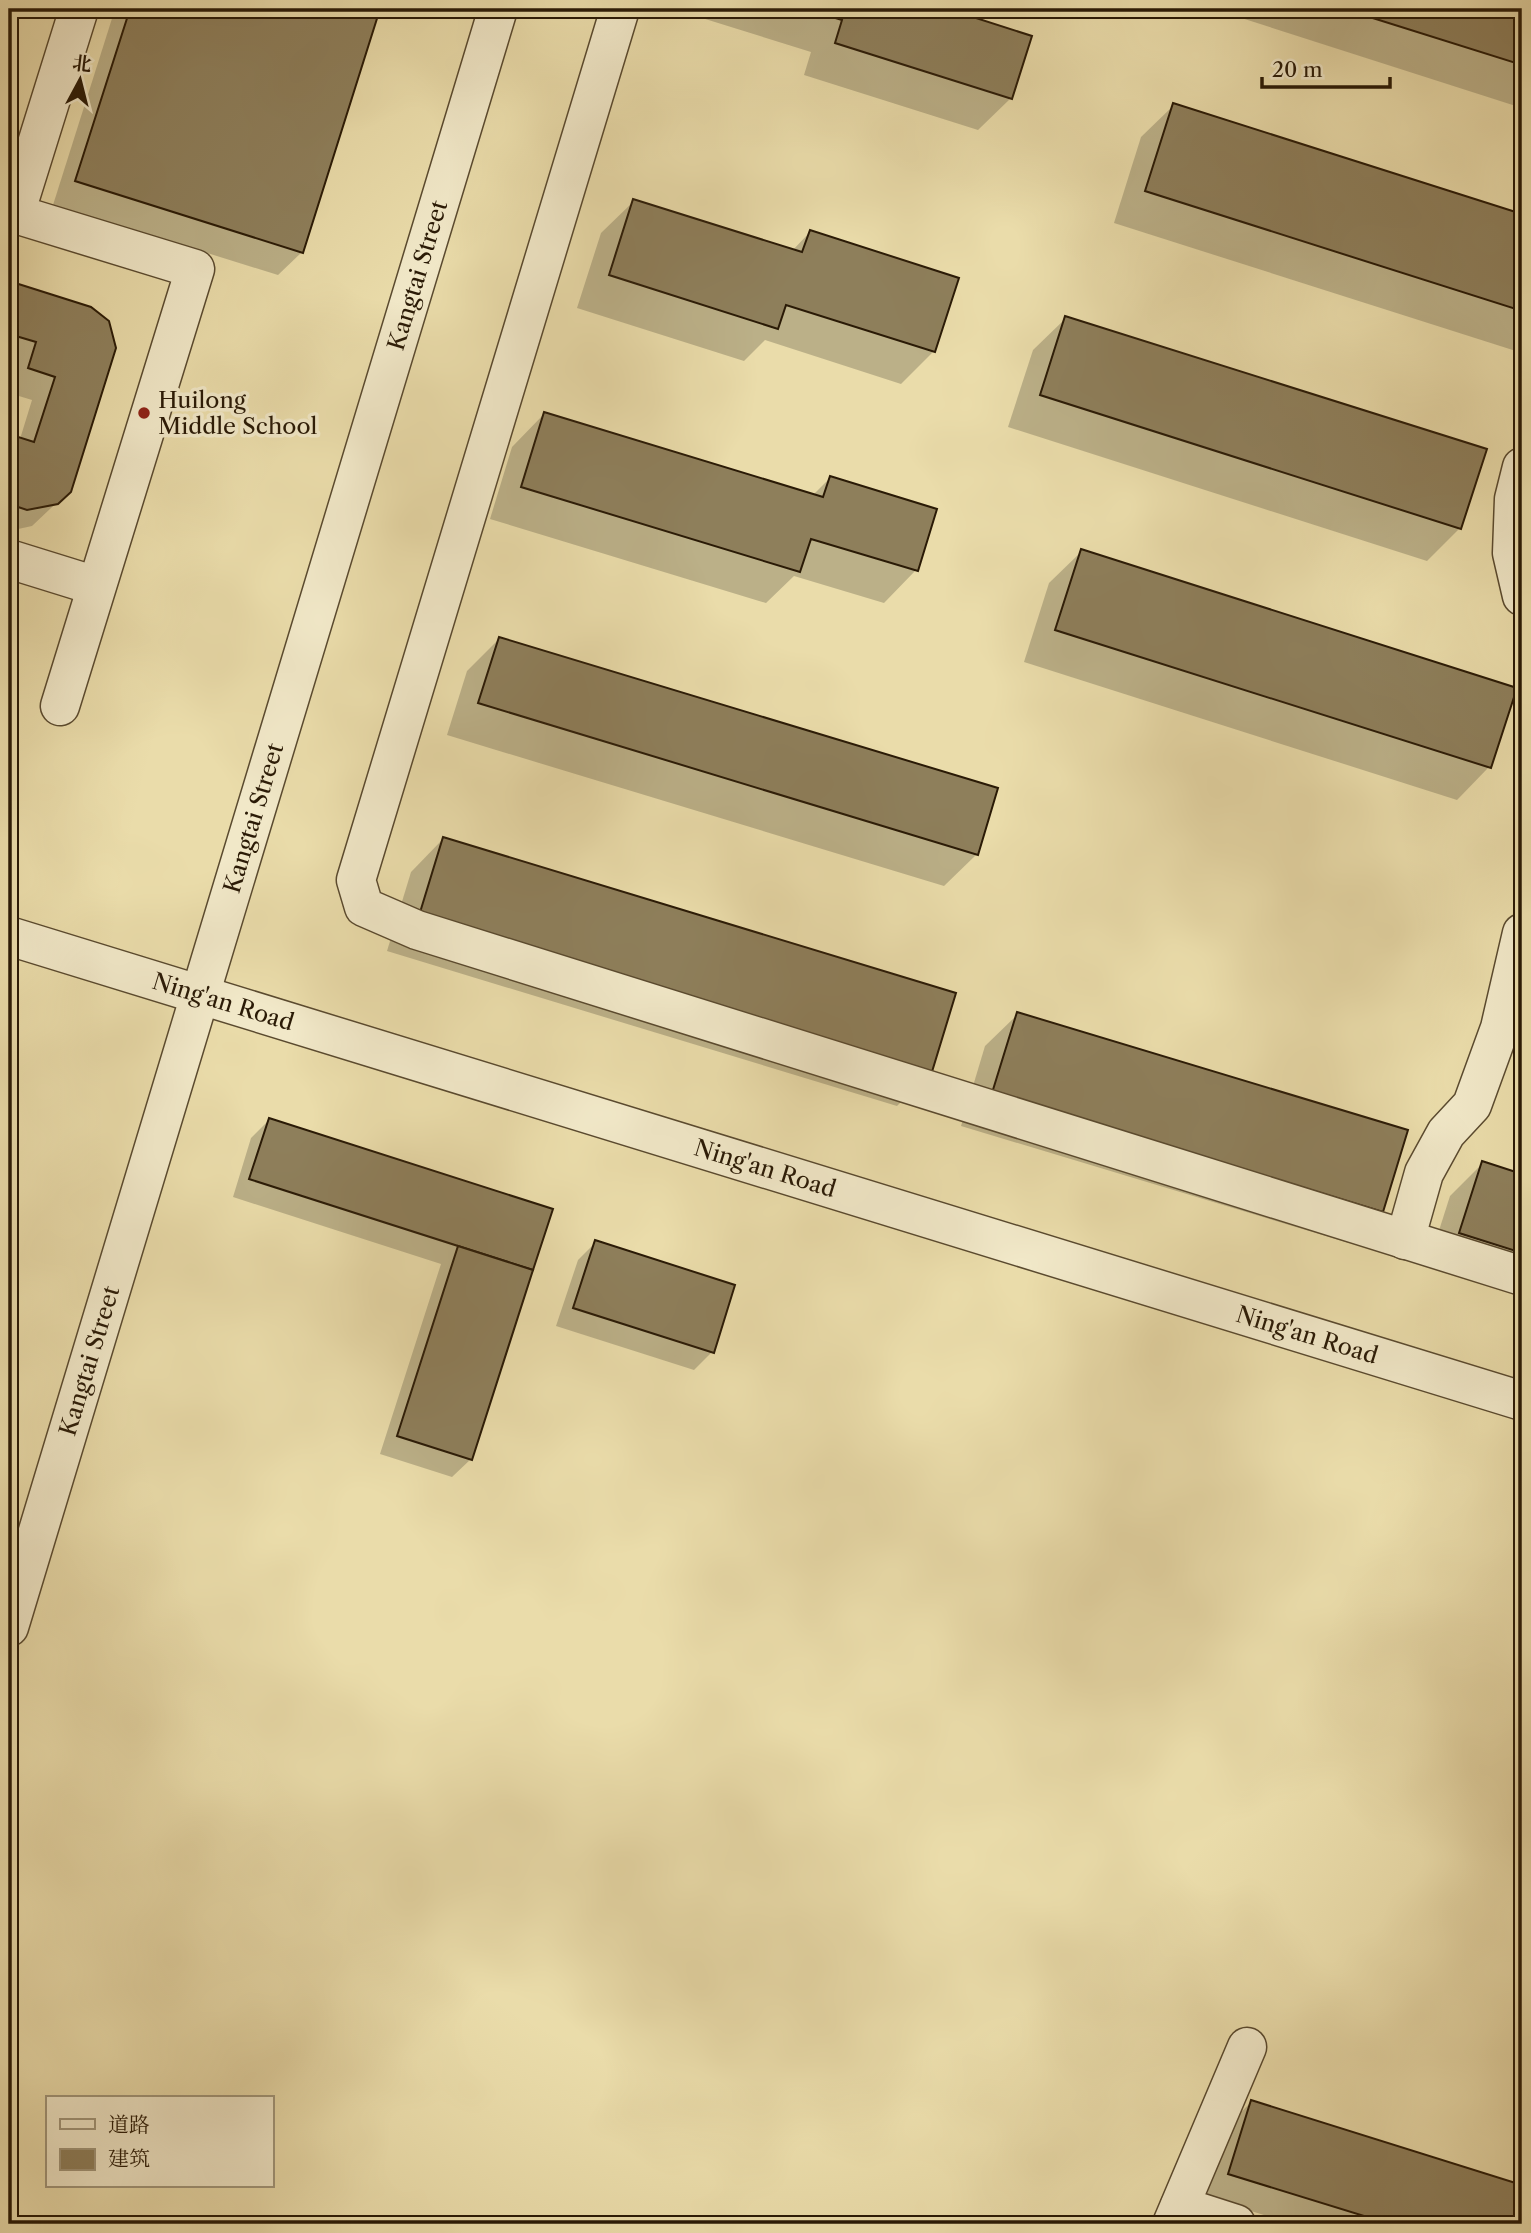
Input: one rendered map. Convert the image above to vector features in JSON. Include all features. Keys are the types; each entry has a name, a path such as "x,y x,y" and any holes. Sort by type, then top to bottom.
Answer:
{"street":[{"path":"60,706 195,269 12,213 79,9"},
{"name":"Kangtai Street","path":"9,1627 498,9"},
{"path":"620,9 356,880 364,907 417,930 1522,1276"},
{"path":"1522,467 1514,499 1512,553 1522,596"},
{"path":"9,559 96,586"},
{"path":"1405,1240 1424,1173 1446,1133 1472,1105 1500,1028 1522,933"},
{"name":"Ning'an Road","path":"9,936 1522,1401"},
{"path":"1236,2224 1176,2215 1247,2047"}],"building":[{"path":"130,9 380,9 303,253 75,181"},
{"path":"806,9 948,9 1032,36 1012,99 835,43 842,20"},
{"path":"1344,9 1522,9 1522,65"},
{"path":"1173,103 1522,214 1522,311 1145,191"},
{"path":"633,199 802,252 810,230 959,278 935,352 786,305 778,329 609,275"},
{"path":"9,281 91,307 109,321 116,348 71,492 58,504 27,510 9,504 9,434 34,442 55,377 28,368 36,342 9,334"},
{"path":"1065,316 1487,449 1461,529 1040,395"},
{"path":"544,412 823,497 830,476 937,509 918,571 811,539 800,572 521,487"},
{"path":"1081,549 1517,688 1491,768 1055,630"},
{"path":"499,637 998,788 978,855 478,703"},
{"path":"443,837 956,993 931,1075 418,919"},
{"path":"1017,1012 1408,1130 1383,1212 992,1093"},
{"path":"269,1118 553,1209 533,1270 249,1179"},
{"path":"1482,1161 1522,1174 1522,1253 1459,1233"},
{"path":"595,1240 735,1285 714,1353 573,1308"},
{"path":"458,1246 533,1270 472,1460 397,1436"},
{"path":"1251,2100 1522,2185 1522,2224 1390,2224 1228,2174"}],"place":[{"name":"Huilong Middle School","path":"144,413"}]}
